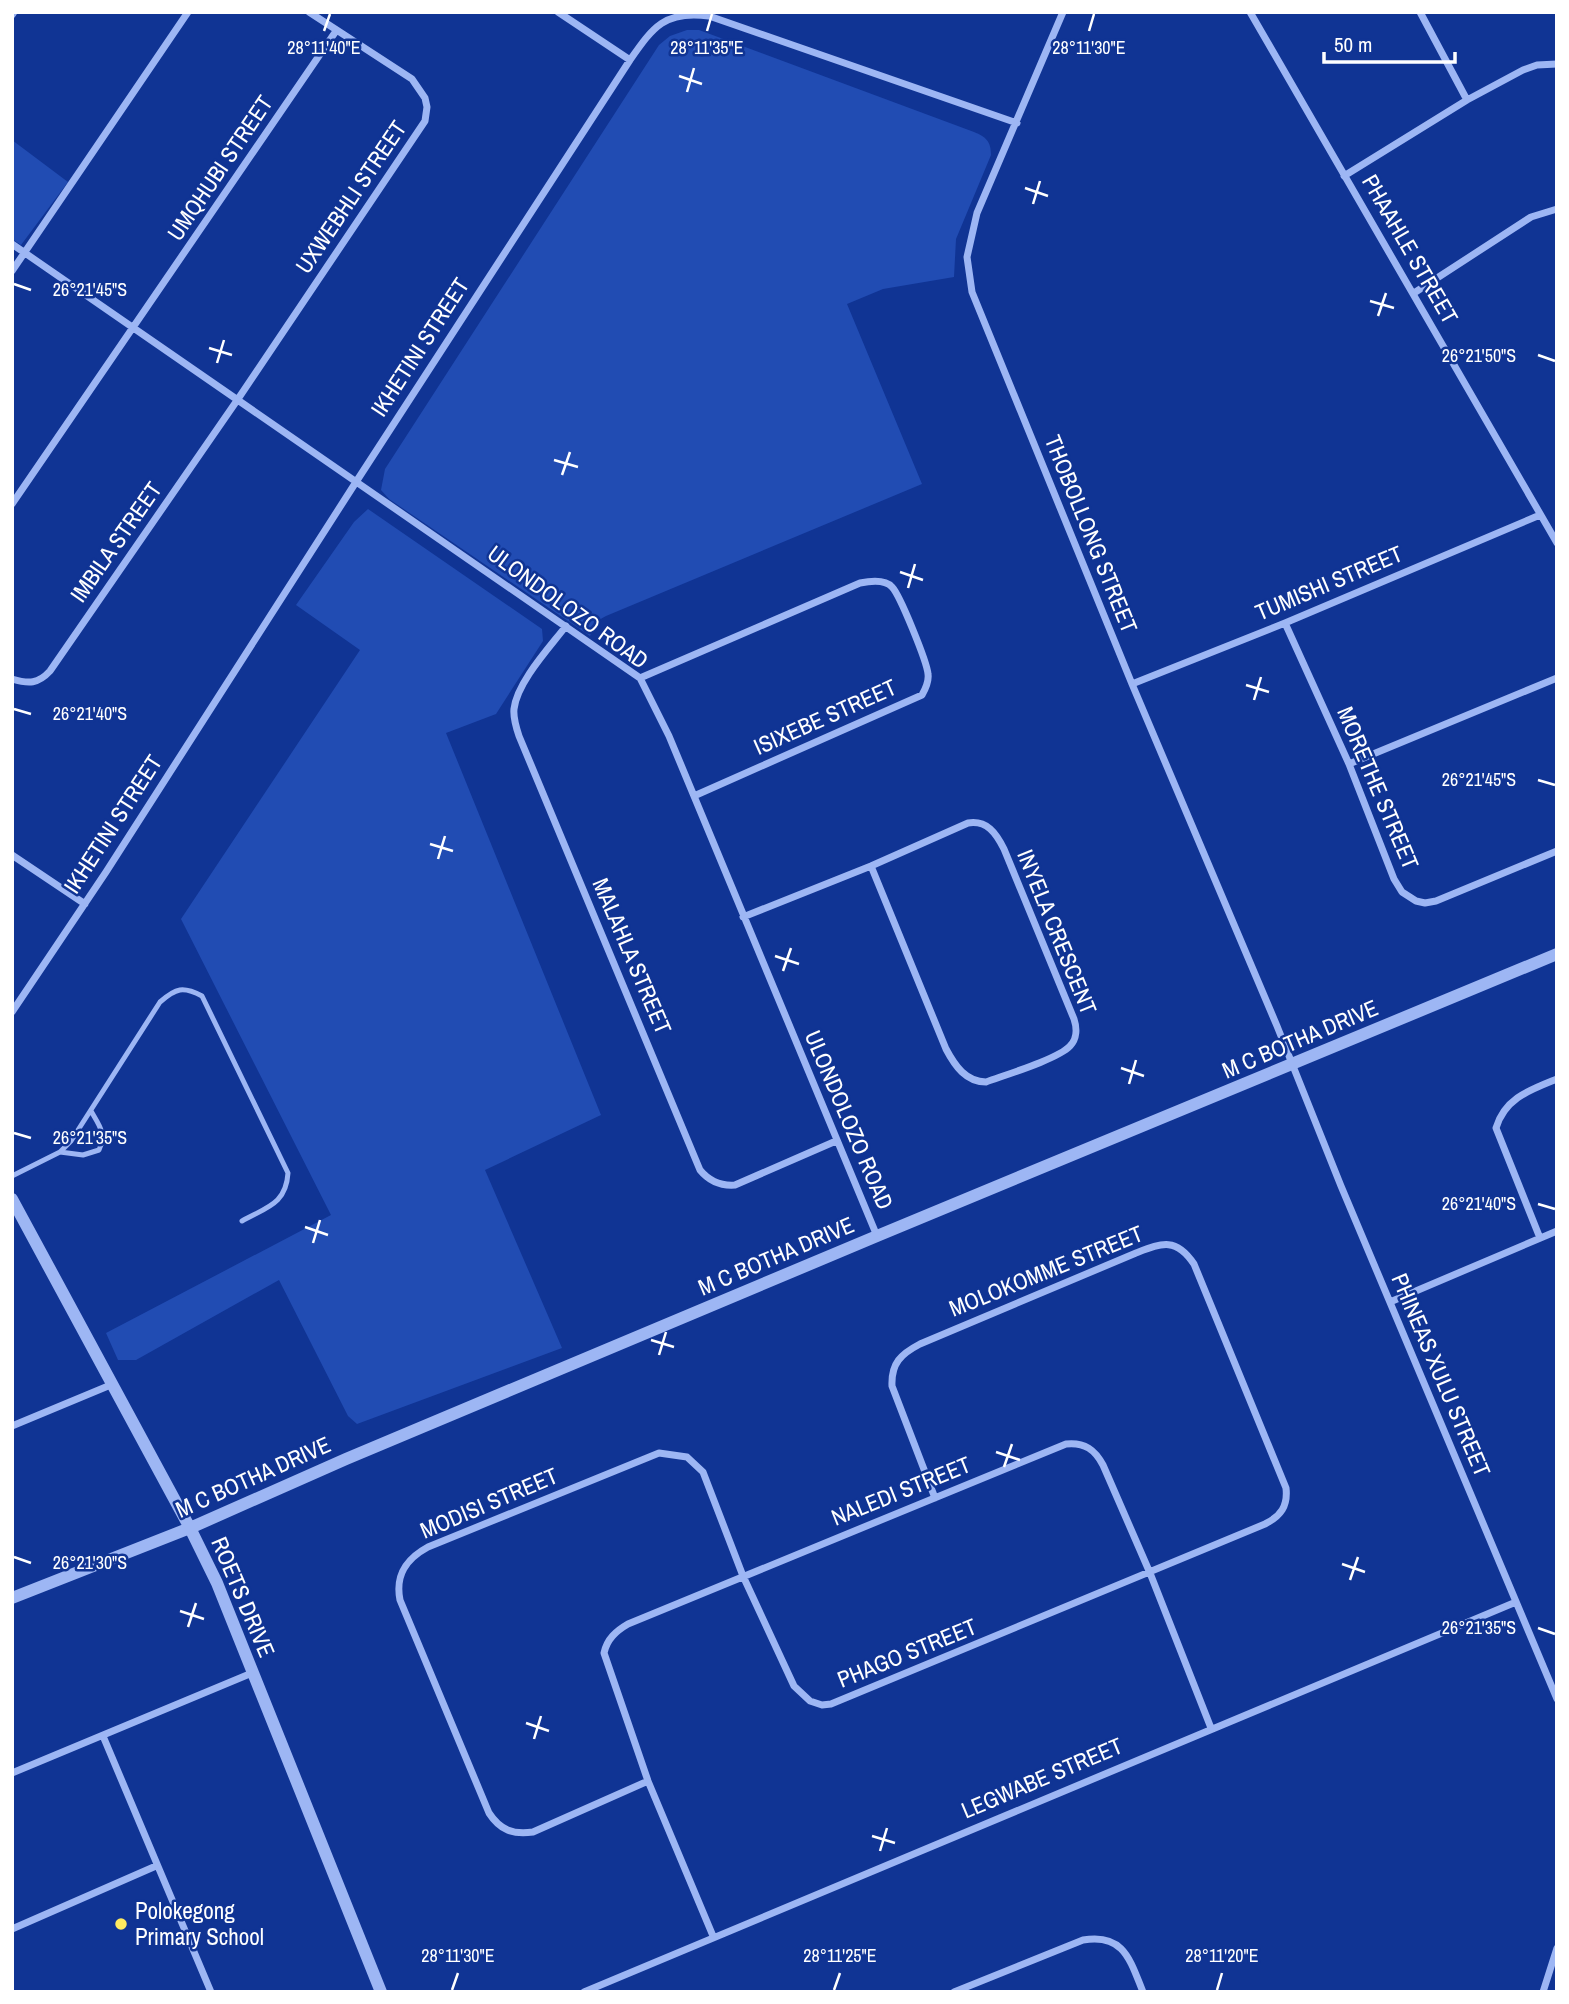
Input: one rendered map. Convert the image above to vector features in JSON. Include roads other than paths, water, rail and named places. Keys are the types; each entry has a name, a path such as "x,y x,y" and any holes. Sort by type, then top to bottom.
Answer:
{"street":[{"path":"12,271 188,12"},
{"name":"UXWEBHLI STREET","path":"238,399 421,128 427,114 425,99 412,79 309,12"},
{"path":"558,12 630,60"},
{"name":"THOBOLLONG STREET","path":"1063,12 1017,124 985,192 970,238 967,257 972,292 1132,684 1293,1065"},
{"name":"PHAAHLE STREET","path":"1250,12 1557,542"},
{"path":"1420,12 1467,100"},
{"name":"IKHETINI STREET","path":"12,1012 85,904 630,60 660,23 676,15 709,16 1017,124"},
{"name":"UMQHUBI STREET","path":"12,504 336,31"},
{"path":"1344,176 1467,100 1523,70 1536,65 1557,64"},
{"path":"1414,293 1522,223 1543,212 1557,209"},
{"name":"ULONDOLOZO ROAD","path":"12,244 640,678 669,736 877,1236"},
{"name":"IMBILA STREET","path":"12,679 32,683 42,679 50,671 238,399"},
{"name":"TUMISHI STREET","path":"1132,684 1541,515"},
{"name":"ISIXEBE STREET","path":"640,678 860,583 887,584 898,596 927,666 928,682 922,695 694,796"},
{"name":"MORETHE STREET","path":"1285,623 1349,764 1394,879 1402,892 1416,901 1436,901 1557,851"},
{"name":"MALAHLA STREET","path":"566,626 519,694 514,707 514,718 700,1171 717,1183 735,1185 836,1141"},
{"path":"1349,764 1557,678"},
{"name":"INYELA CRESCENT","path":"743,917 872,866 968,823 982,823 994,831 1004,849 1074,1020 1076,1034 1072,1045 1055,1055 986,1082 977,1082 960,1071 946,1049 872,866"},
{"path":"12,855 85,904"},
{"name":"M C BOTHA DRIVE","path":"12,1598 191,1528 346,1459 1557,954"},
{"name":"PHINEAS XULU STREET","path":"1293,1065 1557,1699"},
{"path":"1539,1238 1496,1128 1500,1117 1515,1099 1557,1079"},
{"name":"ROETS DRIVE","path":"12,1199 191,1528 217,1583 381,1992"},
{"path":"1390,1302 1557,1231"},
{"name":"MOLOKOMME STREET","path":"935,1498 892,1386 894,1364 920,1344 1136,1253 1165,1244 1175,1246 1183,1249 1194,1264 1286,1488 1287,1498 1284,1508 1272,1520 1150,1573"},
{"path":"12,1426 113,1384"},
{"name":"NALEDI STREET","path":"648,1781 606,1664 604,1653 611,1636 628,1624 1066,1444 1081,1444 1093,1450 1103,1465 1150,1573 1210,1728"},
{"name":"MODISI STREET","path":"648,1781 533,1832 511,1832 494,1821 400,1600 398,1584 401,1573 412,1558 428,1547 667,1452 687,1457 703,1472 743,1576"},
{"name":"PHAGO STREET","path":"743,1576 794,1686 810,1701 831,1704 900,1678 1150,1573"},
{"name":"LEGWABE STREET","path":"584,1992 1516,1602"},
{"path":"12,1773 252,1673"},
{"path":"103,1736 211,1992"},
{"path":"648,1781 713,1936"},
{"path":"12,1929 156,1866"},
{"path":"954,1992 1083,1940 1100,1939 1118,1945 1131,1963 1143,1992"},
{"path":"1544,1992 1557,1948"},
{"path":"1548,1978 1557,1981"}],"lane":[{"path":"12,1176 60,1152 91,1111 160,1002 173,990 189,989 202,996 288,1172 282,1199 242,1221"},
{"path":"60,1152 83,1155 99,1150 104,1132 91,1111"}],"place":[{"name":"Polokegong Primary School","path":"121,1924"}]}
